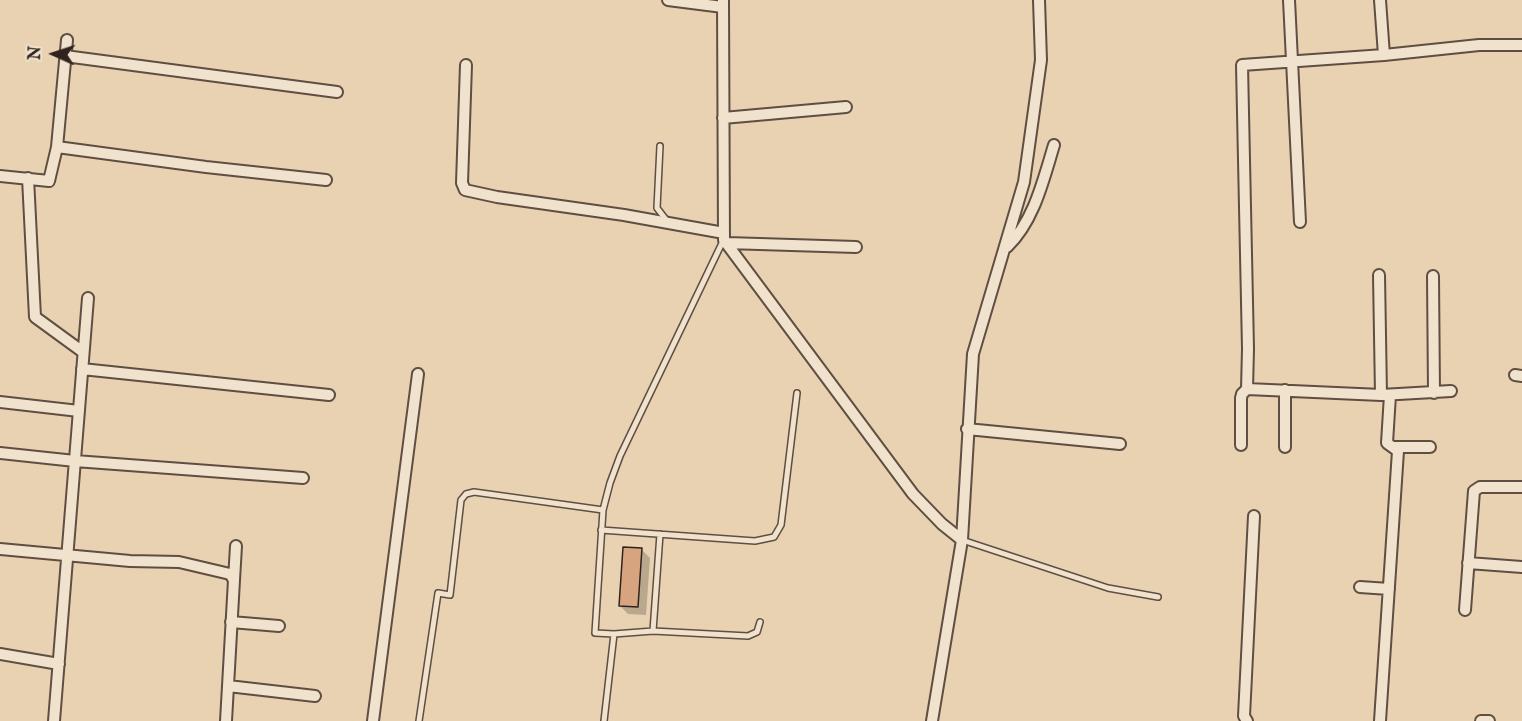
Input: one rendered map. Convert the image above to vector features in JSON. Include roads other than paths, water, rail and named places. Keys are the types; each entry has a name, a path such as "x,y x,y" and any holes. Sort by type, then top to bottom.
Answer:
{"street":[{"path":"668,0 723,3 725,239 913,494 942,524 962,540"},
{"path":"932,721 962,540 973,354 1024,182 1041,60 1039,0"},
{"path":"1289,0 1300,222"},
{"path":"1380,0 1384,55"},
{"path":"0,176 49,182 57,147 67,40"},
{"path":"1241,445 1242,394 1247,389 1242,65 1384,55 1479,45 1522,45"},
{"path":"65,56 337,92"},
{"path":"466,65 462,183 465,190 668,223 725,239 856,247"},
{"path":"723,118 846,107"},
{"path":"1004,250 1025,225 1042,184 1054,146"},
{"path":"57,147 326,180"},
{"path":"28,178 35,317 83,352"},
{"path":"1379,275 1387,443 1398,452 1380,721"},
{"path":"1434,276 1434,393"},
{"path":"54,721 88,298"},
{"path":"82,369 329,395"},
{"path":"373,721 418,374"},
{"path":"1247,389 1385,395 1451,392"},
{"path":"1285,447 1286,390"},
{"path":"0,402 79,411"},
{"path":"968,429 1120,444"},
{"path":"1393,447 1430,447"},
{"path":"0,453 75,461 303,478"},
{"path":"1465,610 1474,491 1480,487 1522,487"},
{"path":"1246,721 1244,716 1254,516"},
{"path":"226,721 236,546"},
{"path":"0,549 130,561 179,562 230,574 234,580"},
{"path":"1468,563 1522,567"},
{"path":"1360,587 1389,590"},
{"path":"231,622 279,626"},
{"path":"0,654 59,664"},
{"path":"228,686 315,696"},
{"path":"1481,721 1489,721"}],"lane":[{"path":"660,146 657,208 668,223"},
{"path":"725,239 620,456 610,483 603,510 595,633 653,631 748,636 757,632 760,622"},
{"path":"601,530 755,541 774,537 781,525 797,393"},
{"path":"419,721 438,593 450,594 461,500 466,494 474,492 603,510"},
{"path":"653,631 660,534"},
{"path":"962,540 1108,588 1158,597"},
{"path":"604,721 615,634"}]}
